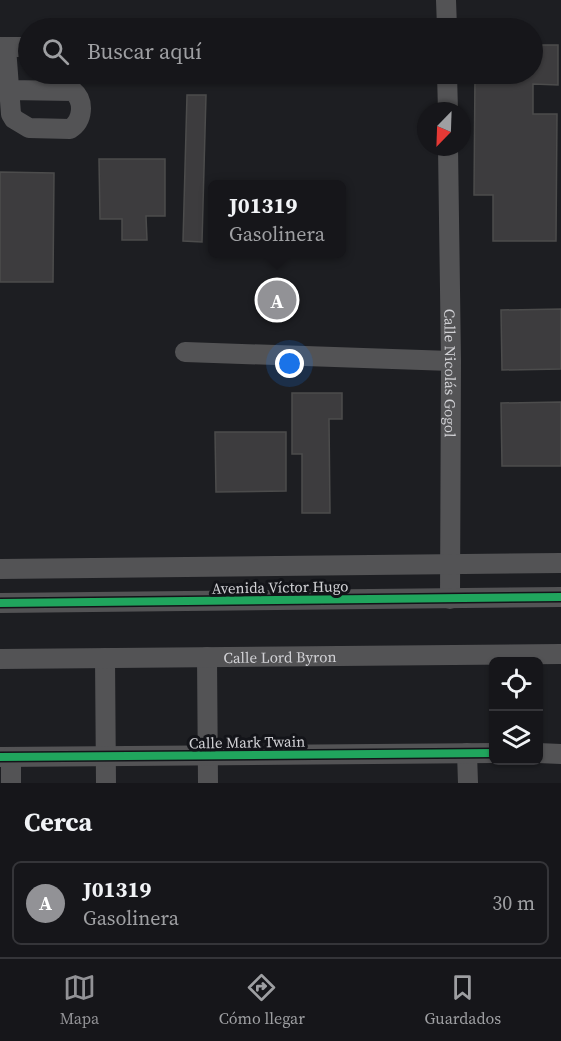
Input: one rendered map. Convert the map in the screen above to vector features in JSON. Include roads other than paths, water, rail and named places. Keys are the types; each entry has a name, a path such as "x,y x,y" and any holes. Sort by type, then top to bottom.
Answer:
{"street":[{"path":"446,0 447,18"},
{"path":"3,47 9,90"},
{"path":"447,84 448,102"},
{"name":"Calle Nicolás Gogol","path":"448,156 452,361 450,599"},
{"path":"185,352 452,361"},
{"name":"Avenida Víctor Hugo","path":"0,569 561,563"},
{"name":"Avenida Víctor Hugo","path":"0,603 561,597"},
{"name":"Calle Lord Byron","path":"0,659 561,654"},
{"path":"207,657 208,783"},
{"path":"105,658 106,783"},
{"path":"467,753 468,783"},
{"name":"Calle Mark Twain","path":"5,757 489,753"},
{"path":"543,753 561,754"},
{"path":"5,757 11,783"}],"place":[{"name":"J01319","path":"277,300"}]}
